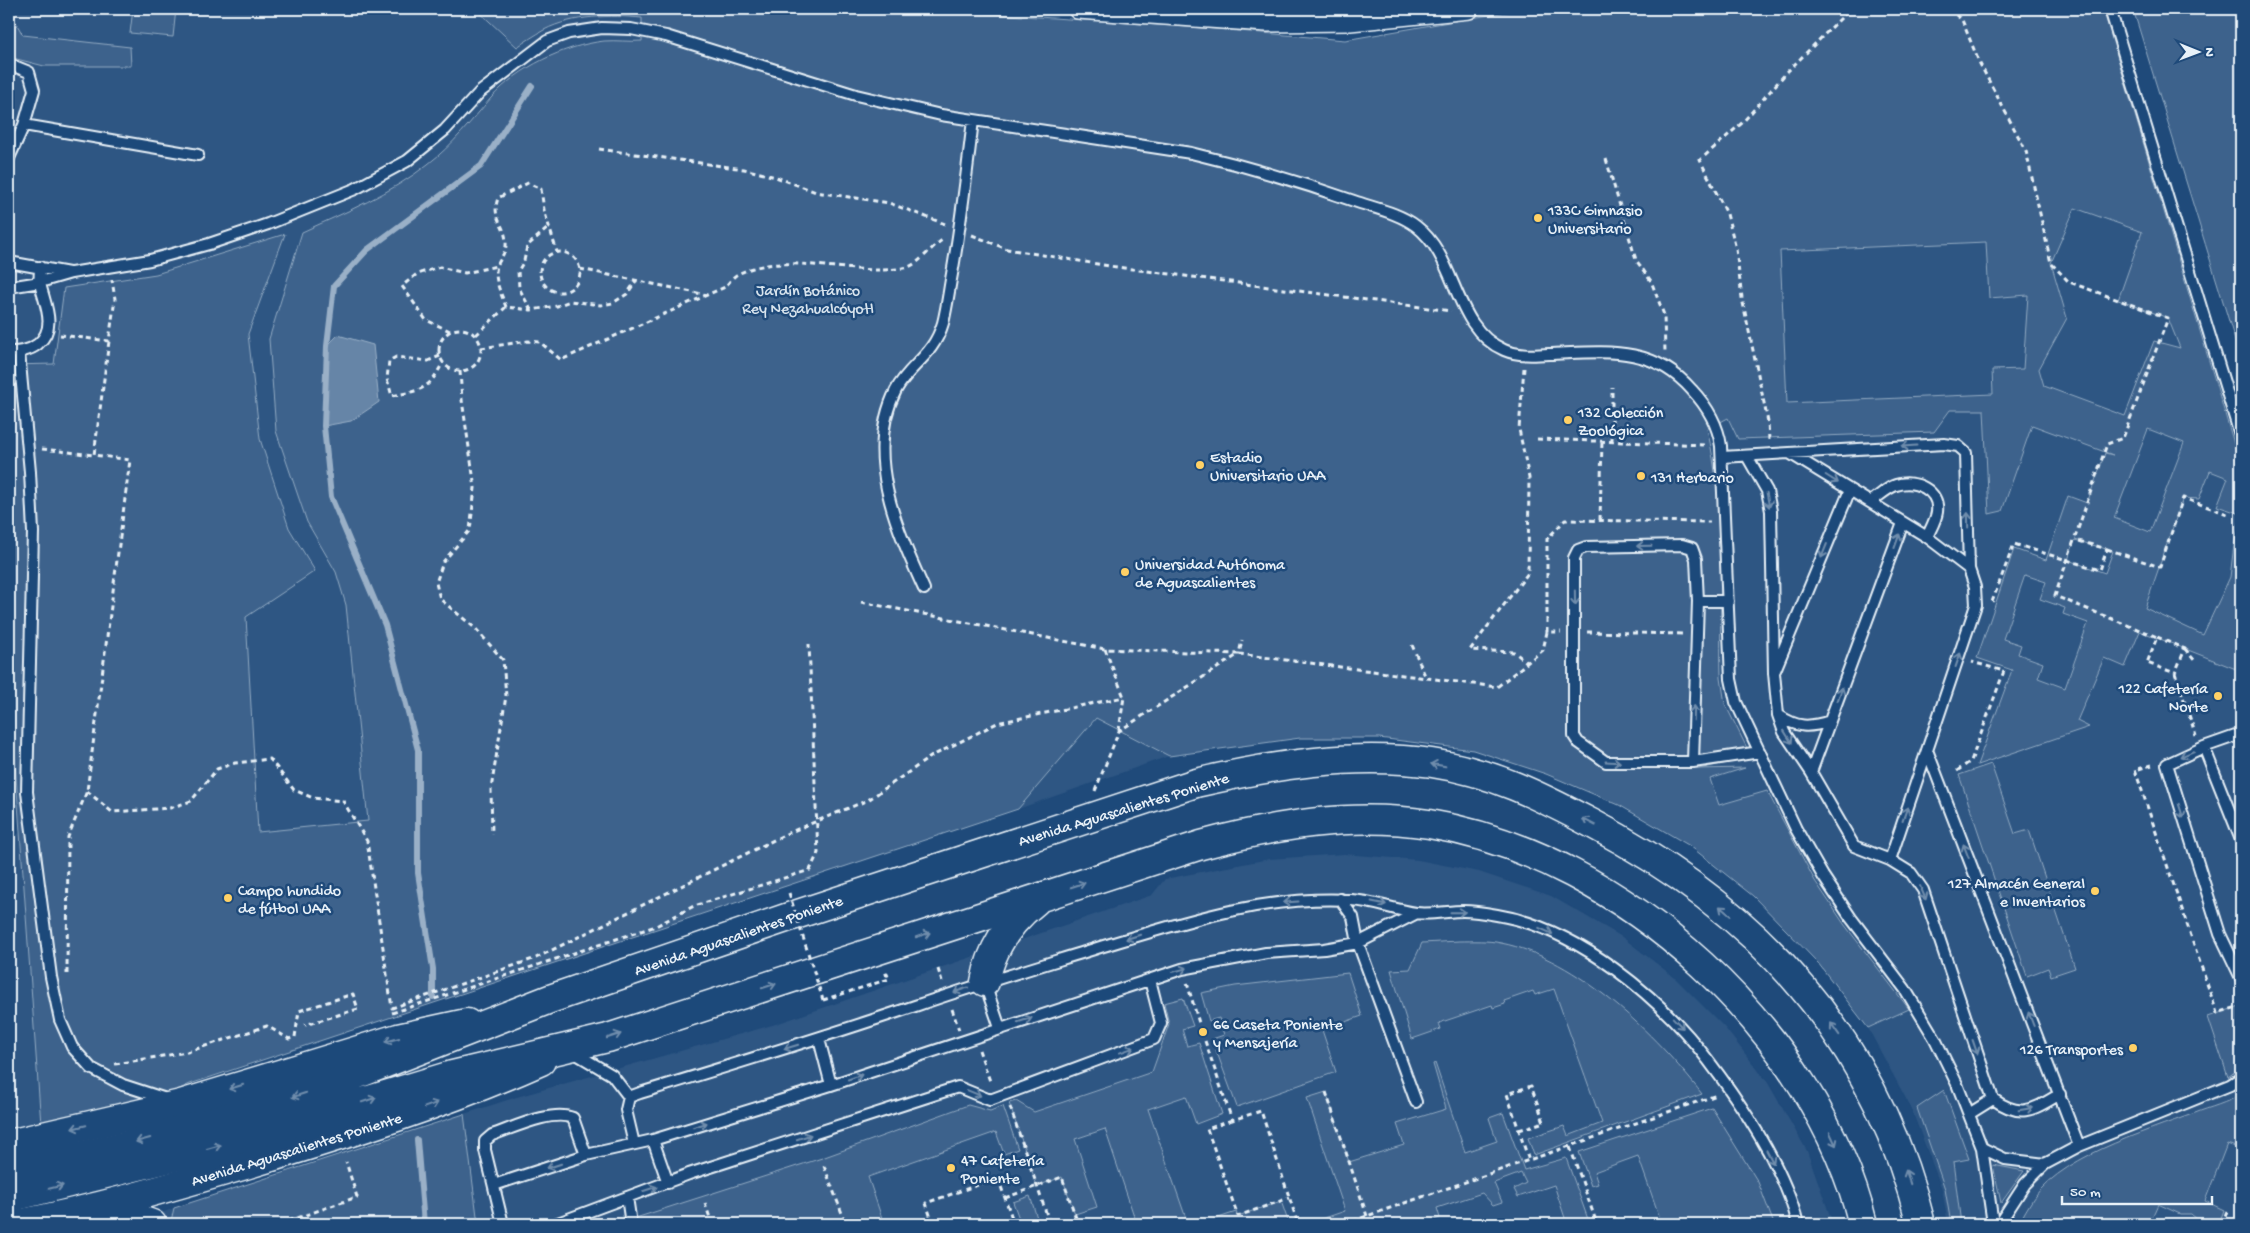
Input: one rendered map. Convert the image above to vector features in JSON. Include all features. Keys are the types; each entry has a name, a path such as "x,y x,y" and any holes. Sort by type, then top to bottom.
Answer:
{"main road":[{"name":"Avenida Aguascalientes Poniente","path":"13,1170 122,1146 270,1105 370,1071 508,1014 782,919 1196,782 1238,773 1301,764 1397,760 1446,766 1494,778 1557,803 1622,838 1663,864 1718,904 1764,946 1797,980 1822,1011 1862,1070 1890,1127 1903,1162 1921,1224"},
{"name":"Avenida Aguascalientes Poniente","path":"9,1198 204,1150 452,1075 608,1038 1201,845 1272,828 1342,820 1371,819 1428,824 1456,829 1503,843 1539,857 1600,889 1666,934 1723,985 1771,1039 1810,1095 1840,1154 1863,1224"},
{"path":"985,982 993,952 1012,922 1041,897"},
{"name":"Avenida Aguascalientes Poniente","path":"9,1144 181,1104 398,1038 508,1014"},
{"name":"Avenida Aguascalientes Poniente","path":"17,1224 83,1210 189,1181 404,1115 482,1087 568,1049"},
{"path":"83,1210 121,1213 152,1224"}],"street":[{"path":"1078,9 1267,22 1350,21 1469,9"}],"lane":[{"path":"2110,9 2241,438"},
{"path":"9,287 40,282 70,273 150,260 209,244 268,224 355,189 412,157 445,130 480,92 530,52 547,41 569,33 602,28 631,29 666,36 856,96 941,115 1190,153 1298,182 1391,214 1416,226 1434,246 1466,313 1481,335 1504,350 1526,355 1613,352 1643,356 1666,366 1686,382 1706,405 1720,437 1721,446 1731,679 1736,702 1796,829 1823,876 1851,918 1905,989 1936,1039 1982,1148 1994,1224"},
{"path":"9,64 29,72 34,90 24,125 9,158"},
{"path":"924,589 898,527 884,479 882,439 889,406 897,388 934,346 943,322 960,230 973,120"},
{"path":"24,125 198,155"},
{"path":"9,262 70,273"},
{"path":"40,267 40,282 48,312 46,334 30,350 14,352 28,447 33,532 27,792 51,977 60,1020 72,1047 91,1068 123,1085 181,1104"},
{"path":"1722,458 1944,444 1958,446 1966,453 1968,466 1969,569 1975,587 1976,605 1890,860"},
{"path":"1791,454 1927,537 1969,569"},
{"path":"1747,456 1767,491 1770,511 1774,673 1778,714 1784,732 1811,772 1854,846 1890,860 1910,873 1923,890 1993,1098 2007,1109 2025,1111 2060,1094"},
{"path":"1870,502 1896,485 1911,484 1925,487 1936,499 1937,512 1927,537"},
{"path":"1774,673 1850,490"},
{"path":"1811,772 1903,523"},
{"path":"1693,762 1698,601 1696,559 1692,548 1682,545 1586,547 1578,550 1574,558 1574,736 1578,742 1606,762 1693,762 1760,752"},
{"path":"1698,601 1728,601"},
{"path":"1778,714 1790,723 1802,727 1812,727 1830,721"},
{"path":"2241,734 2201,744 2167,764 2220,934 2241,978"},
{"path":"2201,744 2241,840"},
{"path":"1927,750 2079,1146"},
{"path":"1340,899 1353,916 1358,943 1416,1102"},
{"path":"629,1097 818,1039 985,982 1211,914 1268,904 1340,899 1379,903 1417,913 1465,911 1500,915 1540,928 1579,946 1620,972 1656,1000 1689,1034 1749,1119 1774,1164 1798,1224"},
{"path":"494,1185 586,1155 653,1140 831,1085 962,1040 1182,969 1266,953 1324,949 1358,943 1417,913"},
{"path":"555,1224 689,1174 958,1087 990,1100 1154,1039 1161,1023 1150,980"},
{"path":"985,982 1000,1028"},
{"path":"818,1039 831,1085"},
{"path":"568,1049 612,1075 629,1097"},
{"path":"1999,1224 2025,1184 2045,1164 2079,1146 2230,1085 2241,1078"},
{"path":"629,1097 626,1110 634,1144"},
{"path":"1969,1114 1993,1098"},
{"path":"504,1224 485,1150 485,1141 492,1135 553,1115 566,1115 573,1118 586,1155"},
{"path":"653,1140 668,1183"},
{"path":"1982,1148 2004,1159 2045,1164"},
{"path":"627,1197 631,1224"}],"path":[{"path":"1770,455 1768,422 1742,298 1736,249 1727,214 1700,160 1742,123 1787,72 1850,9"},
{"path":"1949,9 1962,20 1979,62 2026,151 2051,263 2069,282 2168,318 2123,438 2107,444 2055,596 2185,649 2195,661"},
{"path":"599,149 744,169 776,176 816,192 889,203 1007,249 1109,266 1466,313"},
{"path":"1606,159 1636,260 1651,281 1664,315 1665,353"},
{"path":"506,308 496,278 497,266 504,256 507,243 495,208 498,198 528,183 541,188 556,252"},
{"path":"531,310 519,288 518,271 524,261 526,246 549,227"},
{"path":"481,348 540,342 561,360 725,288 736,274 760,266 816,265 839,269 910,267 939,242 960,230"},
{"path":"556,252 563,252 575,258 580,269 578,282 568,291 561,292 548,288 541,277 542,264 550,254 556,252"},
{"path":"450,331 440,342 440,356 443,362 454,370 460,371 473,366 480,355 481,348 476,335 464,329 450,331 426,320 402,286 417,274 440,267 465,273 497,266"},
{"path":"94,455 115,299 109,267"},
{"path":"580,269 707,295"},
{"path":"476,335 506,308 531,310 557,306 570,301 601,305 613,302 627,294 636,281"},
{"path":"46,334 109,341"},
{"path":"1526,355 1519,429 1529,478 1528,573 1470,650 1514,652 1528,663"},
{"path":"440,356 428,361 396,357 389,361 387,379 392,396 415,391 433,382 443,362"},
{"path":"460,371 462,400 475,488 470,530 443,562 436,583 440,599 476,629 503,660 506,696 491,789 492,834"},
{"path":"1612,387 1612,442"},
{"path":"1537,439 1721,446"},
{"path":"1600,520 1602,442"},
{"path":"28,447 130,460 87,791 68,837 67,983"},
{"path":"2075,540 2160,567 2183,498 2230,514"},
{"path":"1989,610 2014,544 2100,570 2107,549"},
{"path":"861,602 1105,649 1239,654 1497,687 1543,650 1547,632 1697,634"},
{"path":"2157,637 2147,663 2175,673"},
{"path":"1119,730 1239,654 1242,640"},
{"path":"388,1015 656,926 694,906 810,870 818,854 809,644"},
{"path":"1412,644 1426,678"},
{"path":"1084,818 1119,730 1124,697 1105,649"},
{"path":"2185,649 2175,673 2201,744"},
{"path":"1957,771 1971,760 2004,671 1969,661 1972,652"},
{"path":"87,791 112,812 170,808 191,801 218,769 235,763 270,759 294,790 313,798 343,801 367,841 392,1008 536,958 788,834 868,800 932,756 997,724 1124,697"},
{"path":"2160,763 2136,770 2217,1014 2241,1006"},
{"path":"789,893 822,1000 889,978 887,974 879,976"},
{"path":"938,969 966,1052 979,1048 992,1085 1002,1082 1050,1224"},
{"path":"1182,969 1199,1023"},
{"path":"112,1065 187,1052 267,1026 288,1039 295,1037 299,1011 353,994 358,1010 305,1025"},
{"path":"1206,1041 1232,1120"},
{"path":"1519,1130 1544,1122 1532,1086 1507,1094 1529,1162"},
{"path":"1344,1224 1529,1162 1730,1090"},
{"path":"1326,1092 1367,1216"},
{"path":"1290,1198 1238,1216 1207,1129 1260,1111 1290,1198 1298,1224"},
{"path":"1570,1147 1597,1224"},
{"path":"280,1224 357,1197 346,1162"},
{"path":"824,1166 846,1224"},
{"path":"1005,1198 1062,1177 1078,1224"},
{"path":"933,1224 926,1203 998,1178 1014,1224"},
{"path":"706,1203 712,1224"},
{"path":"2222,1224 2227,1211"}],"shaded area":[{"name":"Universidad Autónoma de Aguascalientes","path":"9,9 918,9 1203,28 1345,40 1524,9 2103,9 2241,467 2241,1224 1948,1224 1942,1189 1911,1108 1868,1028 1818,963 1753,896 1690,846 1619,805 1546,774 1473,750 1379,738 1300,738 1169,756 1018,809 190,1084 140,1108 9,1131 9,838 20,833 14,757 9,759"},
{"path":"338,335 373,345 379,402 351,421 324,426 327,346"},
{"path":"1344,854 1418,860 1479,872 1551,896 1622,937 1674,977 1725,1028 1768,1083 1807,1151 1833,1224 151,1224 157,1215 174,1208 517,1097 776,1024 1152,895 1165,879 1269,859"}],"green space":[{"path":"133,9 176,9 173,37 130,33"},
{"name":"Universidad Autónoma de Aguascalientes","path":"476,9 918,9 1203,28 1345,40 1524,9 2103,9 2241,467 2241,514 2217,506 2228,478 2210,471 2199,499 2183,498 2145,608 2203,635 2230,577 2234,545 2241,515 2241,671 2140,631 2125,667 2104,658 2077,721 2089,727 1977,765 2012,670 1977,658 2014,549 2046,560 2068,496 2087,503 2105,453 2113,455 2032,425 2002,511 1989,514 1984,410 1950,410 1934,432 1738,439 1728,418 1707,429 1717,489 1719,521 1721,678 1725,704 1752,758 1698,769 1745,768 1710,779 1719,805 1767,791 1815,881 1844,924 1909,1009 1868,1028 1818,963 1753,896 1690,846 1619,805 1546,774 1473,750 1379,738 1300,738 1169,756 1096,718 1018,809 190,1084 140,1108 41,1125 9,678 9,365 54,364 64,288 156,274 285,234 248,334 260,439 289,528 315,571 246,617 258,832 368,821 346,605 336,572 307,522 276,431 269,339 302,232 367,202 399,184 428,164 446,149 502,87 528,68 558,53 589,44 604,41 642,41 642,18 618,16 592,17 567,21 544,30 517,47","holes":["2075,208 2142,232 2118,300 2168,318 2180,348 2154,341 2125,416 2044,386 2039,369 2067,318 2051,263","1986,242 1989,298 2028,295 2023,369 1992,370 1993,394 1787,403 1780,251","2148,429 2184,443 2150,532 2114,518","2075,540 2113,551 2105,573 2068,560","2025,575 2046,582 2040,599 2065,608 2063,614 2088,623 2065,688 2038,678 2043,663 2018,654 2021,645 2003,639"]},
{"path":"2133,9 2241,9 2241,360"},
{"path":"9,11 23,35 130,47 131,66 44,66 9,57"},
{"path":"1991,764 2015,834 2029,830 2075,968 2051,976 2048,968 2027,976 1959,775"},
{"path":"1496,942 1530,951 1586,982 1638,1024 1662,1048 1702,1094 1534,1155 1528,1138 1564,1126 1568,1136 1602,1123 1554,989 1535,995 1533,991 1504,1001 1505,1004 1493,1008 1492,1005 1439,1023 1441,1029 1412,1039 1391,970 1410,969 1422,943"},
{"path":"1348,973 1362,1016 1322,1030 1336,1072 1237,1107 1212,1039 1224,1035 1219,1018 1209,1021 1201,993 1235,986"},
{"path":"1183,998 1193,1026 1182,1029 1187,1046 1199,1043 1222,1114 1196,1124 1186,1096 1148,1109 1188,1224 1119,1224 1135,1219 1105,1129 1075,1139 1097,1207 1075,1214 1062,1177 1037,1186 1009,1103 1016,1101 1034,1112 1152,1072 1169,1024 1164,1003"},
{"path":"2240,1006 2241,1067 2228,1077 2208,1017"},
{"path":"1435,1063 1465,1152 1497,1141 1489,1118 1503,1113 1524,1170 1566,1158 1589,1222 1567,1224 1554,1185 1518,1197 1514,1189 1526,1183 1521,1173 1494,1183 1502,1202 1493,1205 1482,1193 1437,1208 1440,1218 1422,1224 1307,1224 1345,1211 1307,1098 1326,1092 1349,1162 1404,1145 1397,1124 1446,1109 1433,1064"},
{"path":"1944,1090 1969,1159 1953,1162 1961,1224 1951,1224 1945,1189 1917,1108"},
{"path":"2241,1094 2241,1149 2227,1144 2205,1201 2224,1210 2219,1224 2203,1223 2191,1214 2180,1214 2158,1204 2149,1224 2021,1224 2024,1213 2040,1190 2058,1174 2079,1161 2127,1138 2225,1102"},
{"path":"968,1105 990,1111 1003,1106 1018,1149 1004,1154 996,1132 868,1177 884,1224 787,1224 786,1222 781,1224 617,1224 822,1158"},
{"path":"1712,1108 1758,1182 1774,1224 1662,1224 1638,1156 1594,1172 1598,1184 1591,1186 1579,1152"},
{"path":"464,1114 478,1224 175,1224 171,1221 174,1208"},
{"path":"1993,1165 2024,1171 2001,1203"},
{"path":"1030,1196 1039,1224 1021,1224 1013,1202"},
{"path":"1281,1201 1289,1224 1201,1224 1236,1212 1238,1216"}],"waterway":[{"path":"433,997 433,969 418,873 418,750 385,625 331,497 324,426 327,346 334,286 367,250 481,166 532,86"},
{"path":"417,1140 424,1224"}],"place":[{"name":"133C Gimnasio Universitario","path":"1538,218"},
{"name":"132 Colección Zoológica","path":"1568,420"},
{"name":"Estadio Universitario UAA","path":"1200,465"},
{"name":"131 Herbario","path":"1641,476"},
{"name":"Universidad Autónoma de Aguascalientes","path":"1125,572"},
{"name":"122 Cafetería Norte","path":"2218,696"},
{"name":"127 Almacén General e Inventarios","path":"2095,891"},
{"name":"Campo hundido de fútbol UAA","path":"228,898"},
{"name":"66 Caseta Poniente y Mensajería","path":"1203,1032"},
{"name":"126 Transportes","path":"2133,1048"},
{"name":"47 Cafetería Poniente","path":"951,1168"}],"park label":[{"name":"Jardín Botánico Rey Nezahualcóyotl","path":"808,298"}]}
